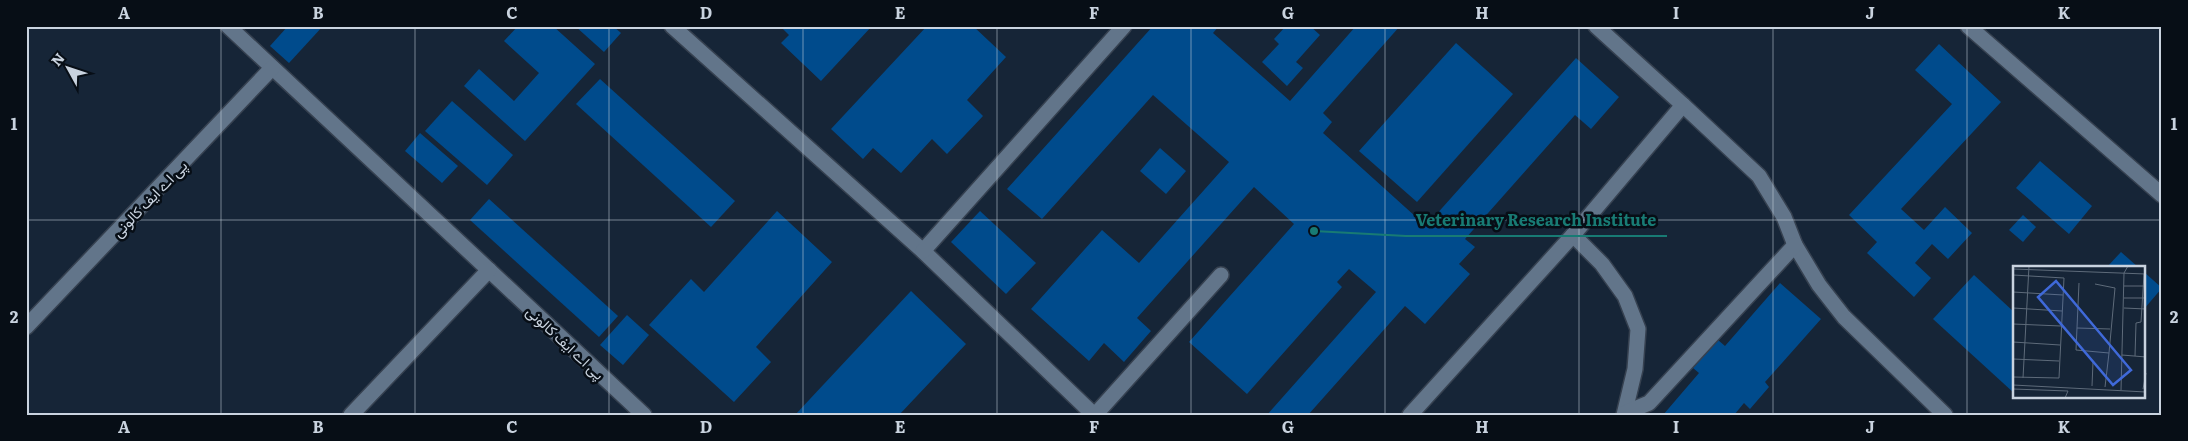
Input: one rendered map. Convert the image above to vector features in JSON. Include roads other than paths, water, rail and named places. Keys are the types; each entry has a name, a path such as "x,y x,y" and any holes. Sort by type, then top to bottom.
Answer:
{"street":[{"name":"پی اے ایف کالونی","path":"228,26 644,415"},
{"path":"672,26 923,251 1094,415 1221,275"},
{"path":"923,251 1124,26"},
{"path":"1596,26 1759,176 1784,217 1796,245 1819,285 1844,317 1945,415"},
{"path":"1968,26 2162,195"},
{"name":"پی اے ایف کالونی","path":"26,327 272,68"},
{"path":"1410,415 1573,235 1683,105"},
{"path":"1573,235 1602,264 1625,296 1638,330 1635,369 1625,414"},
{"path":"1625,414 1649,403 1796,245"},
{"path":"351,415 489,270"}],"place":[{"name":"Veterinary Research Institute","path":"1314,231"}]}
